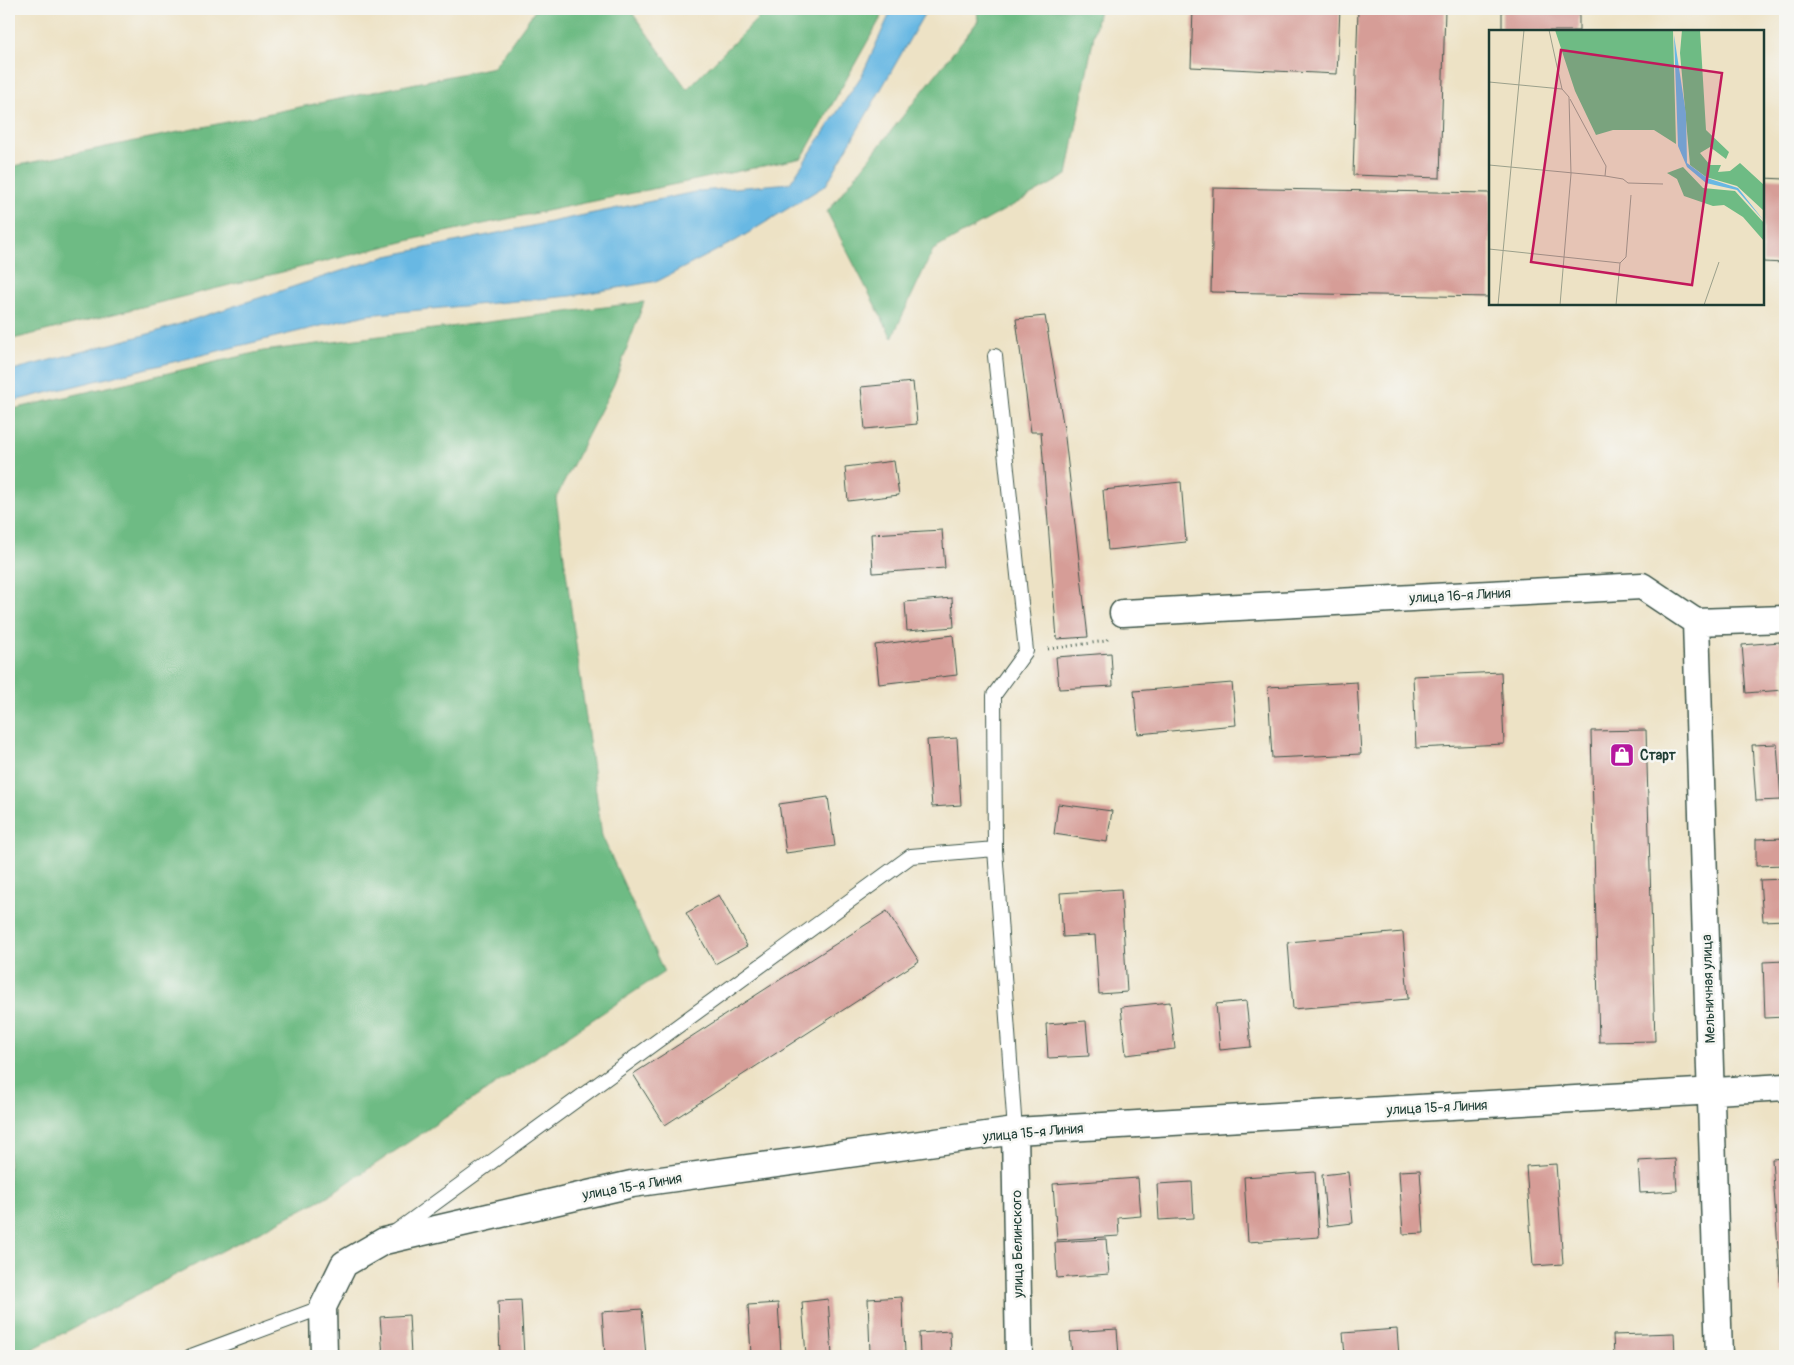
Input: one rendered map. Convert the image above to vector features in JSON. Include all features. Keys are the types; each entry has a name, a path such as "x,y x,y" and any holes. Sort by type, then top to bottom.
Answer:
{"street":[{"name":"улица 16-я Линия","path":"1123,613 1642,586 1696,622"},
{"path":"1696,622 1785,618"},
{"name":"Мельничная улица","path":"1696,622 1719,1356"},
{"name":"улица 15-я Линия","path":"323,1307 344,1264 384,1240 632,1184 1015,1131 1785,1087"},
{"name":"улица Белинского","path":"1015,1131 1019,1356"},
{"path":"323,1307 324,1356"}],"lane":[{"path":"994,356 1026,651 994,695 995,849 1015,1131"},
{"path":"384,1240 911,856 995,849"},
{"path":"191,1356 323,1307"}],"path":[{"path":"1026,651 1106,642 1123,613"}],"green space":[{"path":"536,9 636,9 633,14 687,89 767,9 884,9 883,14 802,158 435,234 9,340 9,167 494,67"},
{"path":"977,9 1099,9 1067,175 933,250 892,338 827,212 978,21"},
{"path":"644,302 614,384 556,498 602,836 664,972 326,1197 19,1356 9,1356 9,410 263,351"}],"water":[{"path":"892,9 927,9 826,185 737,240 658,281 571,296 366,315 9,402 9,371 152,333 387,256 700,191 790,183 862,75"}],"building":[{"path":"1193,9 1340,9 1337,74 1191,67"},
{"path":"1358,9 1445,9 1440,178 1353,175"},
{"path":"1502,9 1579,9 1579,30 1502,30"},
{"path":"1764,178 1785,179 1785,263 1764,262"},
{"path":"1213,188 1489,193 1489,297 1211,292"},
{"path":"1045,316 1064,429 1088,637 1057,639 1041,432 1031,432 1016,319"},
{"path":"913,382 917,424 865,429 861,387"},
{"path":"894,461 899,495 848,501 845,467"},
{"path":"1181,482 1186,542 1108,550 1103,490"},
{"path":"942,530 945,568 873,573 871,534"},
{"path":"952,598 954,627 907,631 905,602"},
{"path":"953,635 957,675 879,684 875,645"},
{"path":"1780,642 1783,690 1746,693 1742,645"},
{"path":"1111,653 1113,686 1059,689 1056,657"},
{"path":"1501,672 1504,744 1416,748 1413,676"},
{"path":"1357,682 1361,754 1272,758 1268,687"},
{"path":"1232,683 1236,725 1138,734 1134,691"},
{"path":"1646,730 1655,1041 1599,1042 1591,731"},
{"path":"957,738 961,805 932,807 927,740"},
{"path":"1777,744 1781,800 1756,801 1752,745"},
{"path":"828,797 835,846 786,853 779,804"},
{"path":"1058,804 1112,811 1107,842 1054,834"},
{"path":"1785,838 1785,865 1756,866 1756,839"},
{"path":"1785,879 1785,920 1763,921 1760,880"},
{"path":"1121,889 1127,992 1099,994 1095,935 1063,937 1060,893"},
{"path":"719,895 747,946 715,964 686,913"},
{"path":"887,911 919,961 665,1125 633,1074"},
{"path":"1403,932 1408,999 1293,1009 1288,942"},
{"path":"1785,961 1785,1017 1765,1018 1763,962"},
{"path":"1246,1001 1251,1047 1220,1050 1216,1004"},
{"path":"1170,1002 1175,1049 1126,1055 1121,1007"},
{"path":"1086,1021 1089,1056 1048,1058 1046,1024"},
{"path":"1785,1158 1785,1293 1781,1293 1772,1159"},
{"path":"1675,1159 1677,1191 1640,1193 1638,1161"},
{"path":"1556,1164 1563,1264 1533,1266 1526,1166"},
{"path":"1420,1170 1424,1233 1403,1234 1399,1171"},
{"path":"1315,1172 1319,1237 1248,1242 1244,1177"},
{"path":"1348,1172 1353,1223 1327,1226 1322,1175"},
{"path":"1138,1178 1141,1216 1118,1218 1119,1236 1057,1240 1053,1184"},
{"path":"1192,1182 1194,1218 1159,1220 1157,1184"},
{"path":"1106,1239 1109,1274 1057,1278 1055,1242"},
{"path":"902,1297 905,1352 870,1353 868,1299"},
{"path":"828,1299 832,1356 806,1356 802,1302"},
{"path":"521,1300 524,1356 500,1356 498,1301"},
{"path":"778,1303 781,1353 751,1355 748,1305"},
{"path":"642,1309 646,1356 605,1356 602,1312"},
{"path":"409,1315 411,1356 383,1356 380,1317"},
{"path":"1781,1317 1785,1317 1785,1356 1784,1356"},
{"path":"1117,1329 1119,1356 1072,1356 1070,1332"},
{"path":"1397,1329 1399,1356 1345,1356 1343,1333"},
{"path":"950,1331 951,1356 920,1356 919,1333"},
{"path":"1674,1333 1675,1356 1614,1356 1613,1335"}],"place":[{"name":"Cтарт","path":"1622,755"}]}
